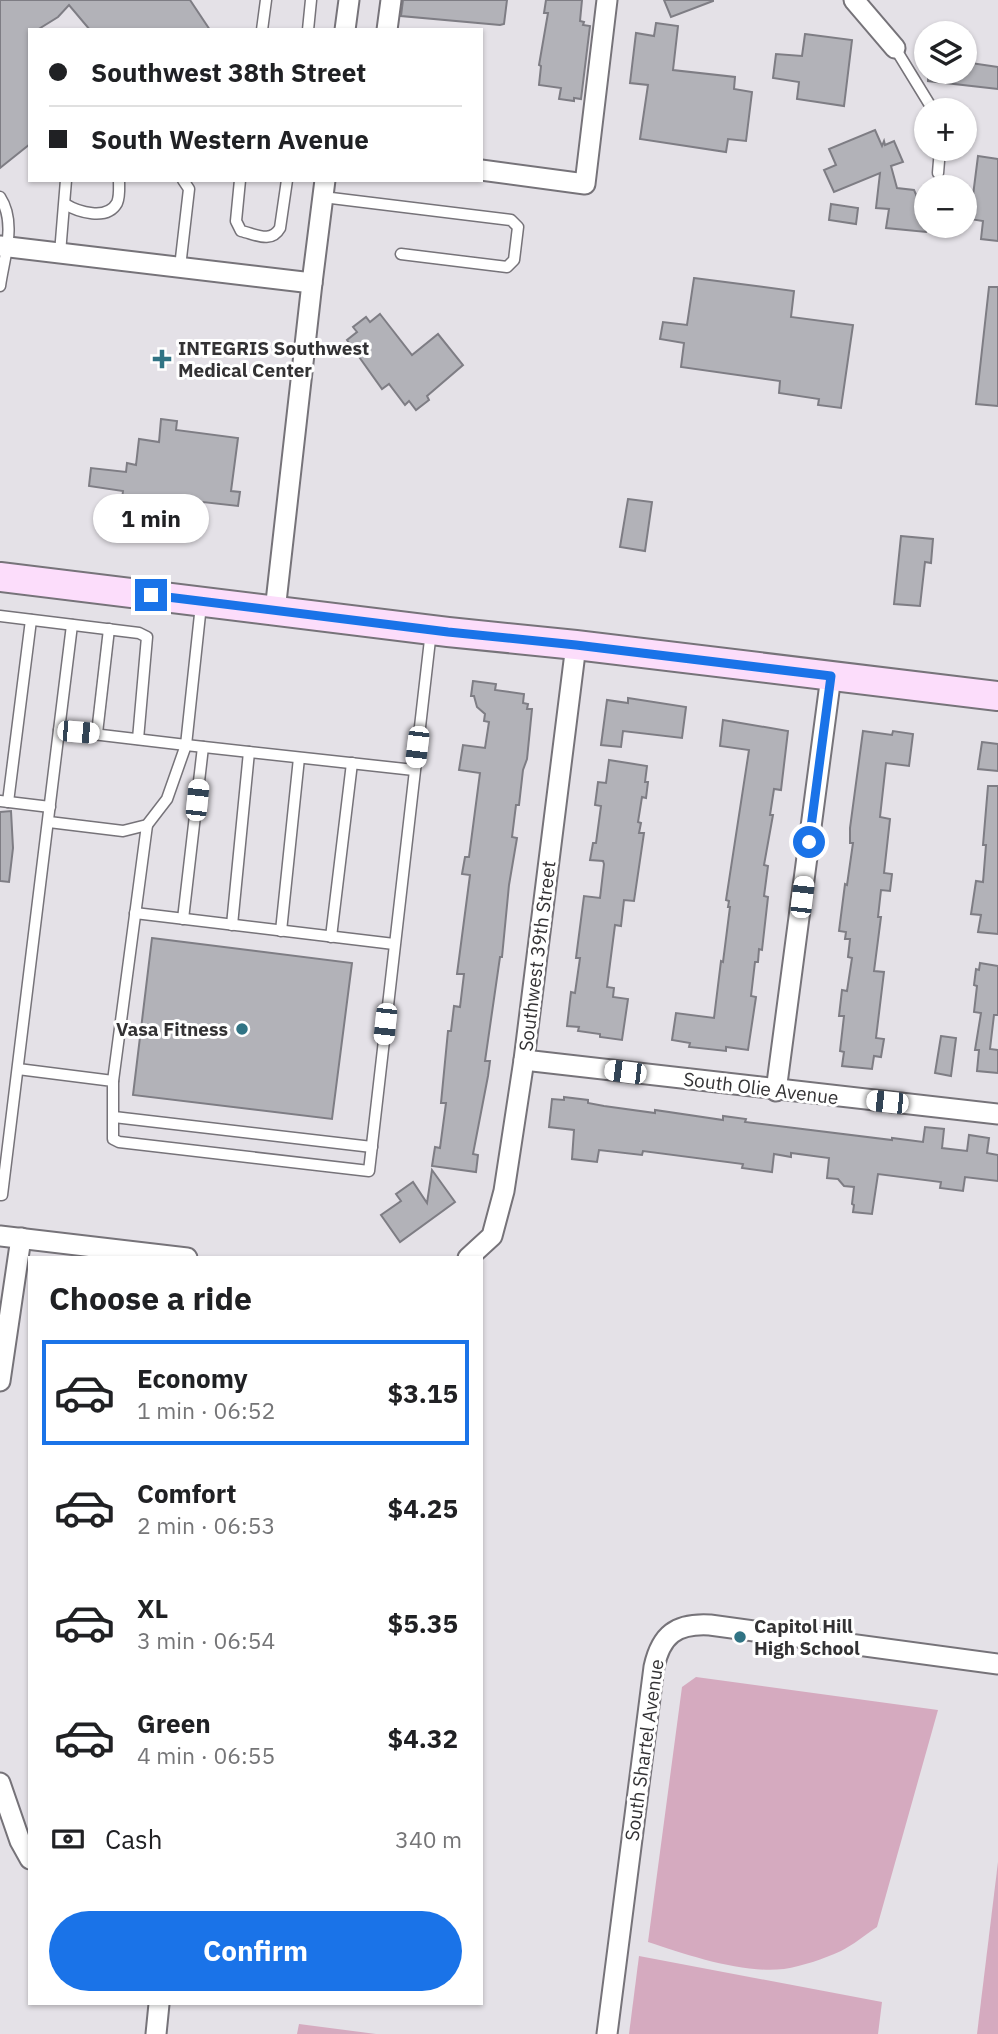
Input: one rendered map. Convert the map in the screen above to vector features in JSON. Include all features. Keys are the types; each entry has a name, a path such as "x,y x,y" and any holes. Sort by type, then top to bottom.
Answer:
{"main road":[{"path":"0,577 998,696"}],"street":[{"path":"345,28 349,0"},
{"path":"387,28 391,0"},
{"path":"483,170 585,184 607,0"},
{"path":"854,0 895,48"},
{"path":"275,611 324,188"},
{"path":"3,246 312,283"},
{"name":"Southwest 39th Street","path":"471,1256 492,1236 504,1191 524,1060 576,645"},
{"path":"776,1090 831,676"},
{"name":"South Olie Avenue","path":"524,1060 998,1114"},
{"path":"0,1236 170,1256"},
{"path":"0,1381 21,1238"},
{"name":"South Shartel Avenue","path":"607,2034 651,1685 656,1655 668,1636 682,1627 710,1625 998,1664"},
{"path":"0,1783 20,1841 28,1855"},
{"path":"156,2034 159,2005"}],"lane":[{"path":"262,28 265,0"},
{"path":"308,28 312,0"},
{"path":"895,48 926,98"},
{"path":"938,173 939,161"},
{"path":"60,253 66,182"},
{"path":"65,204 81,212 111,209 117,202 119,182"},
{"path":"180,267 189,189 184,182"},
{"path":"240,182 236,221 241,231 270,238 276,235 280,228 287,182"},
{"path":"324,188 512,220 518,227 514,260 507,267 401,254"},
{"path":"0,197 8,215 9,231 3,246 0,286"},
{"path":"201,601 186,745 167,799 147,825 113,1080 113,1139 119,1142 369,1171 431,630"},
{"path":"0,616 139,633 147,637 138,739"},
{"path":"30,620 4,801 50,807"},
{"path":"0,1195 4,1145 18,1069 72,625"},
{"path":"97,733 109,629"},
{"path":"59,730 414,770"},
{"path":"183,919 203,747"},
{"path":"232,925 249,752"},
{"path":"281,931 299,758"},
{"path":"331,937 352,763"},
{"path":"49,822 123,831 147,825"},
{"path":"135,913 394,944"},
{"path":"18,1069 113,1080"},
{"path":"114,1117 372,1147"}],"shaded area":[{"path":"696,1677 938,1710 877,1927 846,1949 806,1964 768,1970 715,1962 648,1942 682,1687"},
{"path":"998,1862 998,2034 977,2034"},
{"path":"639,1956 882,2002 878,2034 629,2034"},
{"path":"299,2024 376,2034 297,2034"}],"building":[{"path":"0,0 190,0 209,28 88,28 69,5 58,17 40,28 28,28 28,146 0,168"},
{"path":"403,0 507,0 504,24 500,25 401,16"},
{"path":"546,0 582,0 580,21 584,22 583,25 590,26 581,99 559,99 561,88 539,85 539,65 548,13 544,13"},
{"path":"664,0 713,0 713,1 671,17"},
{"path":"656,23 678,26 673,70 735,77 734,89 752,92 746,141 728,139 726,152 640,139 648,85 630,83 636,33 654,36"},
{"path":"805,34 852,40 844,106 797,99 799,82 773,78 776,54 802,56"},
{"path":"977,64 998,67 998,89 954,84 977,84"},
{"path":"875,130 882,146 884,141 885,145 894,141 903,162 891,166 897,188 914,190 914,231 886,228 889,209 876,208 880,173 834,192 824,170 836,165 829,149"},
{"path":"978,156 998,159 998,241 981,239 983,221 977,220 976,175"},
{"path":"831,204 858,208 856,224 829,220"},
{"path":"694,278 794,291 791,317 853,325 841,408 818,405 819,399 779,393 780,381 681,367 684,343 660,339 663,322 687,325"},
{"path":"989,287 998,287 998,406 976,404"},
{"path":"380,314 412,355 438,334 463,365 427,396 429,400 416,410 409,401 405,405 389,384 382,389 347,340 357,332 353,327 366,317 370,322"},
{"path":"161,419 177,421 176,430 238,438 231,491 240,492 238,506 203,502 199,534 190,532 189,539 128,531 131,501 122,499 123,491 89,486 91,468 126,472 127,463 136,465 139,439 159,442"},
{"path":"628,499 652,502 645,551 620,547"},
{"path":"901,536 933,539 931,563 925,562 920,606 894,604"},
{"path":"473,681 496,684 495,690 524,694 523,703 528,704 527,709 532,709 527,759 519,805 516,805 512,837 517,838 485,1061 490,1061 473,1154 478,1155 476,1172 432,1166 435,1147 440,1148 446,1103 441,1103 448,1031 451,1031 454,1006 460,1007 464,974 457,974 470,875 462,874 465,857 469,857 480,773 459,770 463,745 485,748 489,722 484,721 485,714 477,707 474,696 471,696"},
{"path":"628,698 686,707 682,738 623,731 621,747 601,745 607,700 628,703"},
{"path":"723,720 788,731 781,790 774,789 770,815 773,815 764,865 768,866 764,896 768,897 762,950 759,949 758,962 755,962 751,996 756,997 748,1050 726,1047 726,1051 689,1047 690,1043 672,1040 676,1013 714,1018 721,961 723,962 730,907 729,901 726,900 749,750 720,746"},
{"path":"863,731 892,735 893,731 913,734 909,766 886,763 880,817 890,819 884,873 892,874 890,891 881,890 878,917 881,917 874,971 884,972 876,1038 884,1039 881,1057 874,1056 872,1069 842,1066 844,1052 840,1051 844,1016 839,1016 842,990 847,991 852,958 848,957 850,939 845,939 846,932 839,931 853,843 850,843 850,828"},
{"path":"982,742 998,744 998,771 978,769"},
{"path":"609,760 647,766 645,782 648,782 646,798 642,797 638,822 641,823 639,833 644,833 634,901 624,900 621,926 615,925 607,987 614,988 613,997 628,999 622,1040 600,1037 600,1034 578,1031 579,1027 567,1026 571,992 575,993 580,958 576,958 584,896 600,898 604,864 603,861 590,860 593,843 596,843 601,806 595,805 598,782 606,783"},
{"path":"988,786 998,786 998,934 978,932 981,915 971,914 976,881 983,882"},
{"path":"11,811 13,848 9,882 0,881 0,812"},
{"name":"Vasa Fitness","path":"152,938 352,963 332,1119 133,1095"},
{"path":"980,963 998,966 998,1015 994,1015 990,1049 998,1050 998,1073 977,1071 979,1050 975,1050 981,1013 974,1012 977,986 974,985 976,969 979,970"},
{"path":"941,1036 956,1038 951,1076 935,1073"},
{"path":"564,1097 655,1113 655,1110 723,1120 723,1116 746,1119 745,1122 892,1140 923,1142 925,1127 944,1129 942,1148 967,1151 969,1135 989,1138 987,1153 998,1155 998,1181 965,1177 963,1191 940,1188 941,1182 878,1174 872,1214 853,1212 854,1187 844,1186 838,1179 827,1178 829,1158 791,1153 791,1157 774,1154 772,1172 742,1168 743,1164 643,1151 642,1155 599,1150 597,1162 572,1159 574,1130 549,1127 552,1099 564,1100"},
{"path":"432,1170 455,1202 400,1242 381,1215 401,1201 396,1194 413,1182 427,1203"}],"place":[{"name":"INTEGRIS Southwest Medical Center","path":"162,359"},
{"name":"Vasa Fitness","path":"242,1029"},
{"name":"Capitol Hill High School","path":"740,1637"}],"route":[{"path":"151,595 831,676 809,842"}]}
